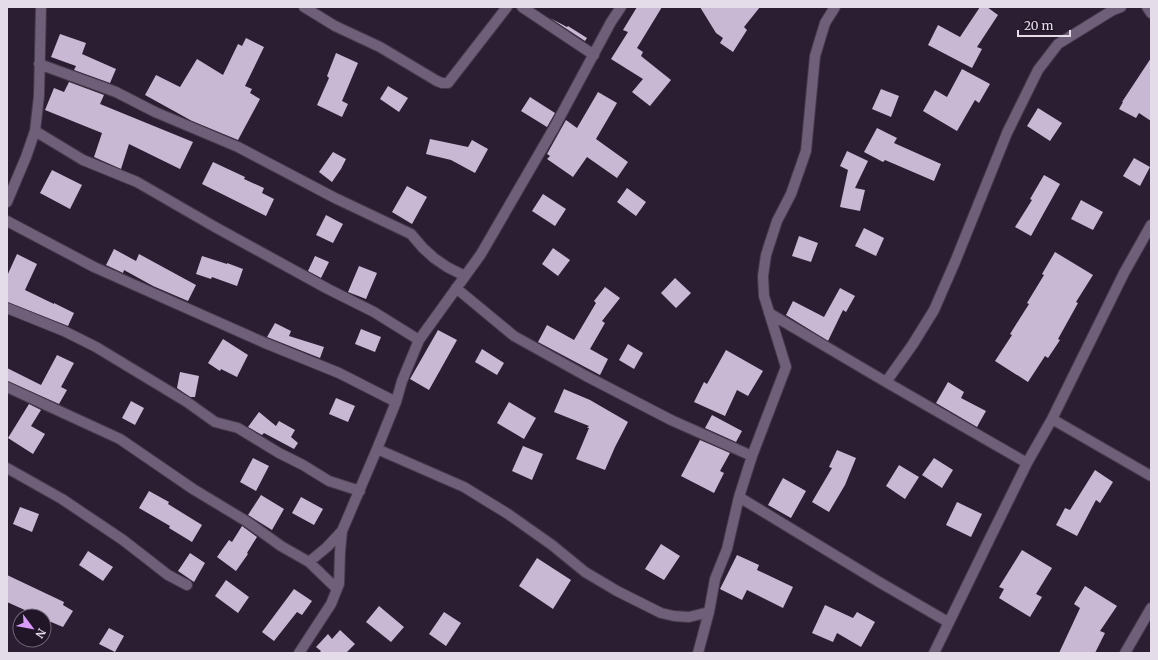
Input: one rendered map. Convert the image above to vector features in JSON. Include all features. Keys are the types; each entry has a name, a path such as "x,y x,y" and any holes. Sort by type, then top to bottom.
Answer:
{"street":[{"path":"7,202 35,131 38,96 41,7"},
{"path":"304,7 335,26 380,47 436,81 442,83 448,83 502,9"},
{"path":"522,7 594,54"},
{"path":"299,653 332,604 339,584 342,531 396,402 402,381 419,340 481,254 554,128 611,22 621,7"},
{"path":"698,653 709,612 715,579 727,549 739,497 752,456 786,367 764,296 763,276 766,255 777,221 791,194 806,151 815,56 825,23 835,7"},
{"path":"886,382 913,344 934,310 1007,133 1038,70 1058,44 1113,10 1121,7"},
{"path":"1147,7 1151,13"},
{"path":"39,64 116,92 155,112 238,147 335,198 411,234 434,258 447,267 465,276"},
{"path":"35,131 83,160 138,182 215,227 328,289 374,312 419,340"},
{"path":"7,221 94,267 265,343 339,374 396,402"},
{"path":"934,653 1027,464 1052,419 1124,273 1151,225"},
{"path":"456,288 514,336 586,376 671,420 752,456"},
{"path":"7,308 64,331 96,347 187,402 215,422 238,428 329,481 360,491"},
{"path":"769,313 1027,464"},
{"path":"7,387 120,439 193,489 246,521 281,546 309,562 337,589"},
{"path":"1052,419 1151,476"},
{"path":"377,449 464,487 508,514 552,544 585,572 617,591 661,613 689,617 709,612"},
{"path":"7,468 62,499 123,540 168,575 187,585"},
{"path":"739,497 948,622"},
{"path":"309,562 327,547 342,531"},
{"path":"1125,653 1151,608"}],"building":[{"path":"637,7 662,7 637,48 643,52 641,56 671,80 650,106 632,92 643,79 611,59 628,32 623,30"},
{"path":"700,7 760,7 744,27 747,30 733,52 720,43 723,38 716,33"},
{"path":"980,7 987,7 998,15 977,47 982,49 972,68 928,45 938,25 960,37"},
{"path":"550,18 567,27 568,26 587,38 585,41"},
{"path":"60,34 86,43 82,54 116,69 110,83 74,70 76,66 51,57"},
{"path":"246,38 264,47 245,86 252,89 250,93 260,99 238,140 192,121 145,95 156,75 180,87 197,59 223,75 238,44 242,46"},
{"path":"336,53 358,63 342,101 348,104 342,117 317,105 329,78 327,76"},
{"path":"1151,58 1151,121 1139,113 1136,118 1119,109"},
{"path":"962,69 990,84 979,103 975,100 957,131 923,111 935,90 947,97"},
{"path":"69,82 104,95 100,104 193,142 180,169 129,144 121,169 94,157 102,133 45,110 54,88 64,92"},
{"path":"388,86 408,98 399,112 380,99"},
{"path":"881,89 899,96 891,117 872,109"},
{"path":"598,92 617,103 596,139 628,162 617,178 587,157 573,177 547,159 550,156 547,154 566,120 577,128"},
{"path":"530,97 555,113 547,127 521,111"},
{"path":"1038,108 1062,123 1050,141 1027,126"},
{"path":"877,128 897,138 894,143 941,164 934,181 885,160 883,162 864,152"},
{"path":"430,139 468,147 472,140 488,149 475,173 451,160 426,154"},
{"path":"847,151 868,161 855,188 865,190 860,211 840,207 848,170 840,166"},
{"path":"333,152 346,159 332,182 319,172"},
{"path":"1134,158 1150,167 1140,186 1123,176"},
{"path":"213,162 264,188 262,193 274,199 266,216 202,184"},
{"path":"52,170 82,185 70,209 40,193"},
{"path":"1044,175 1060,184 1031,236 1015,227 1032,200 1030,199"},
{"path":"407,186 427,197 412,224 392,212"},
{"path":"627,188 646,202 636,216 617,202"},
{"path":"543,194 566,209 555,226 532,211"},
{"path":"1081,200 1103,212 1093,230 1071,219"},
{"path":"326,215 343,224 333,243 316,235"},
{"path":"864,228 884,238 876,256 855,246"},
{"path":"799,236 818,243 811,262 792,256"},
{"path":"553,248 570,260 558,276 542,264"},
{"path":"114,249 136,261 139,254 196,285 188,301 153,286 124,270 123,273 106,265"},
{"path":"1055,252 1093,275 1076,302 1078,303 1058,339 1060,340 1048,358 1045,356 1028,382 995,361 1012,335 1010,334 1029,304 1027,303 1044,275 1042,274"},
{"path":"17,254 37,264 25,290 74,313 68,326 7,302 7,276"},
{"path":"202,256 243,269 237,286 212,277 211,279 196,274"},
{"path":"315,256 329,262 321,278 308,271"},
{"path":"359,266 377,273 366,299 348,292"},
{"path":"675,278 691,293 676,308 661,293"},
{"path":"605,287 620,298 602,321 605,323 590,349 608,359 600,375 538,342 547,325 574,340 596,303 594,301"},
{"path":"840,288 855,296 846,312 843,310 828,341 786,315 793,301 824,317"},
{"path":"275,323 291,331 289,336 324,347 320,358 267,337"},
{"path":"361,329 381,337 375,352 355,344"},
{"path":"438,330 457,340 429,390 410,379"},
{"path":"223,339 248,355 237,377 221,369 220,371 208,363"},
{"path":"628,344 643,353 634,369 619,360"},
{"path":"482,349 504,363 497,375 475,362"},
{"path":"726,350 763,371 748,396 737,390 725,416 694,402 704,382 707,384"},
{"path":"57,355 74,363 61,387 67,390 59,404 7,381 7,368 41,385"},
{"path":"180,372 199,376 195,397 190,397 177,388"},
{"path":"948,382 964,392 961,398 986,411 977,427 936,403"},
{"path":"564,389 590,400 628,422 605,470 576,459 589,426 554,412"},
{"path":"336,398 355,406 348,422 329,414"},
{"path":"131,401 144,408 135,425 122,418"},
{"path":"509,402 536,418 524,439 497,423"},
{"path":"29,404 41,410 31,426 45,434 33,454 8,438"},
{"path":"259,412 276,426 279,421 295,430 291,437 298,443 294,449 264,433 262,435 248,427"},
{"path":"712,415 742,431 736,442 705,428"},
{"path":"700,440 730,453 720,471 724,473 714,493 681,476"},
{"path":"523,446 543,454 532,480 512,471"},
{"path":"837,450 856,458 845,485 829,512 812,502 832,468 829,467"},
{"path":"253,458 269,466 256,491 240,482"},
{"path":"934,458 953,470 942,488 922,475"},
{"path":"899,465 919,477 905,499 886,486"},
{"path":"1095,470 1113,482 1100,503 1096,500 1077,536 1056,525 1065,508 1070,510"},
{"path":"783,478 806,491 791,518 768,505"},
{"path":"149,491 169,502 168,504 202,525 192,542 169,528 170,526 139,508"},
{"path":"261,495 284,509 272,530 248,515"},
{"path":"301,497 323,509 314,525 292,513"},
{"path":"957,502 982,514 971,537 946,525"},
{"path":"20,507 39,514 32,532 13,524"},
{"path":"242,526 257,537 247,553 248,554 236,571 217,557 229,540 232,542"},
{"path":"661,544 680,556 664,580 645,569"},
{"path":"1022,550 1052,568 1036,594 1042,597 1030,617 999,598 1004,589 999,587"},
{"path":"88,551 113,567 103,581 79,565"},
{"path":"190,553 205,563 194,582 178,571"},
{"path":"737,555 759,565 757,570 793,587 783,608 747,590 742,600 720,589"},
{"path":"537,558 571,580 553,609 519,586"},
{"path":"7,575 64,602 63,605 73,611 63,627 52,622 52,608 20,608 7,602"},
{"path":"226,580 249,597 238,613 215,596"},
{"path":"1085,586 1117,606 1100,631 1105,633 1095,653 1059,653 1080,608 1074,604"},
{"path":"294,589 312,601 302,615 297,612 274,641 262,632"},
{"path":"825,605 853,618 857,612 875,622 861,647 837,633 833,642 812,633"},
{"path":"379,606 404,627 391,642 366,622"},
{"path":"444,612 461,623 446,646 429,634"},
{"path":"109,628 124,636 115,652 99,644"},
{"path":"340,630 355,644 347,652 348,653 319,653 321,651 316,647 328,634 332,639"}]}
